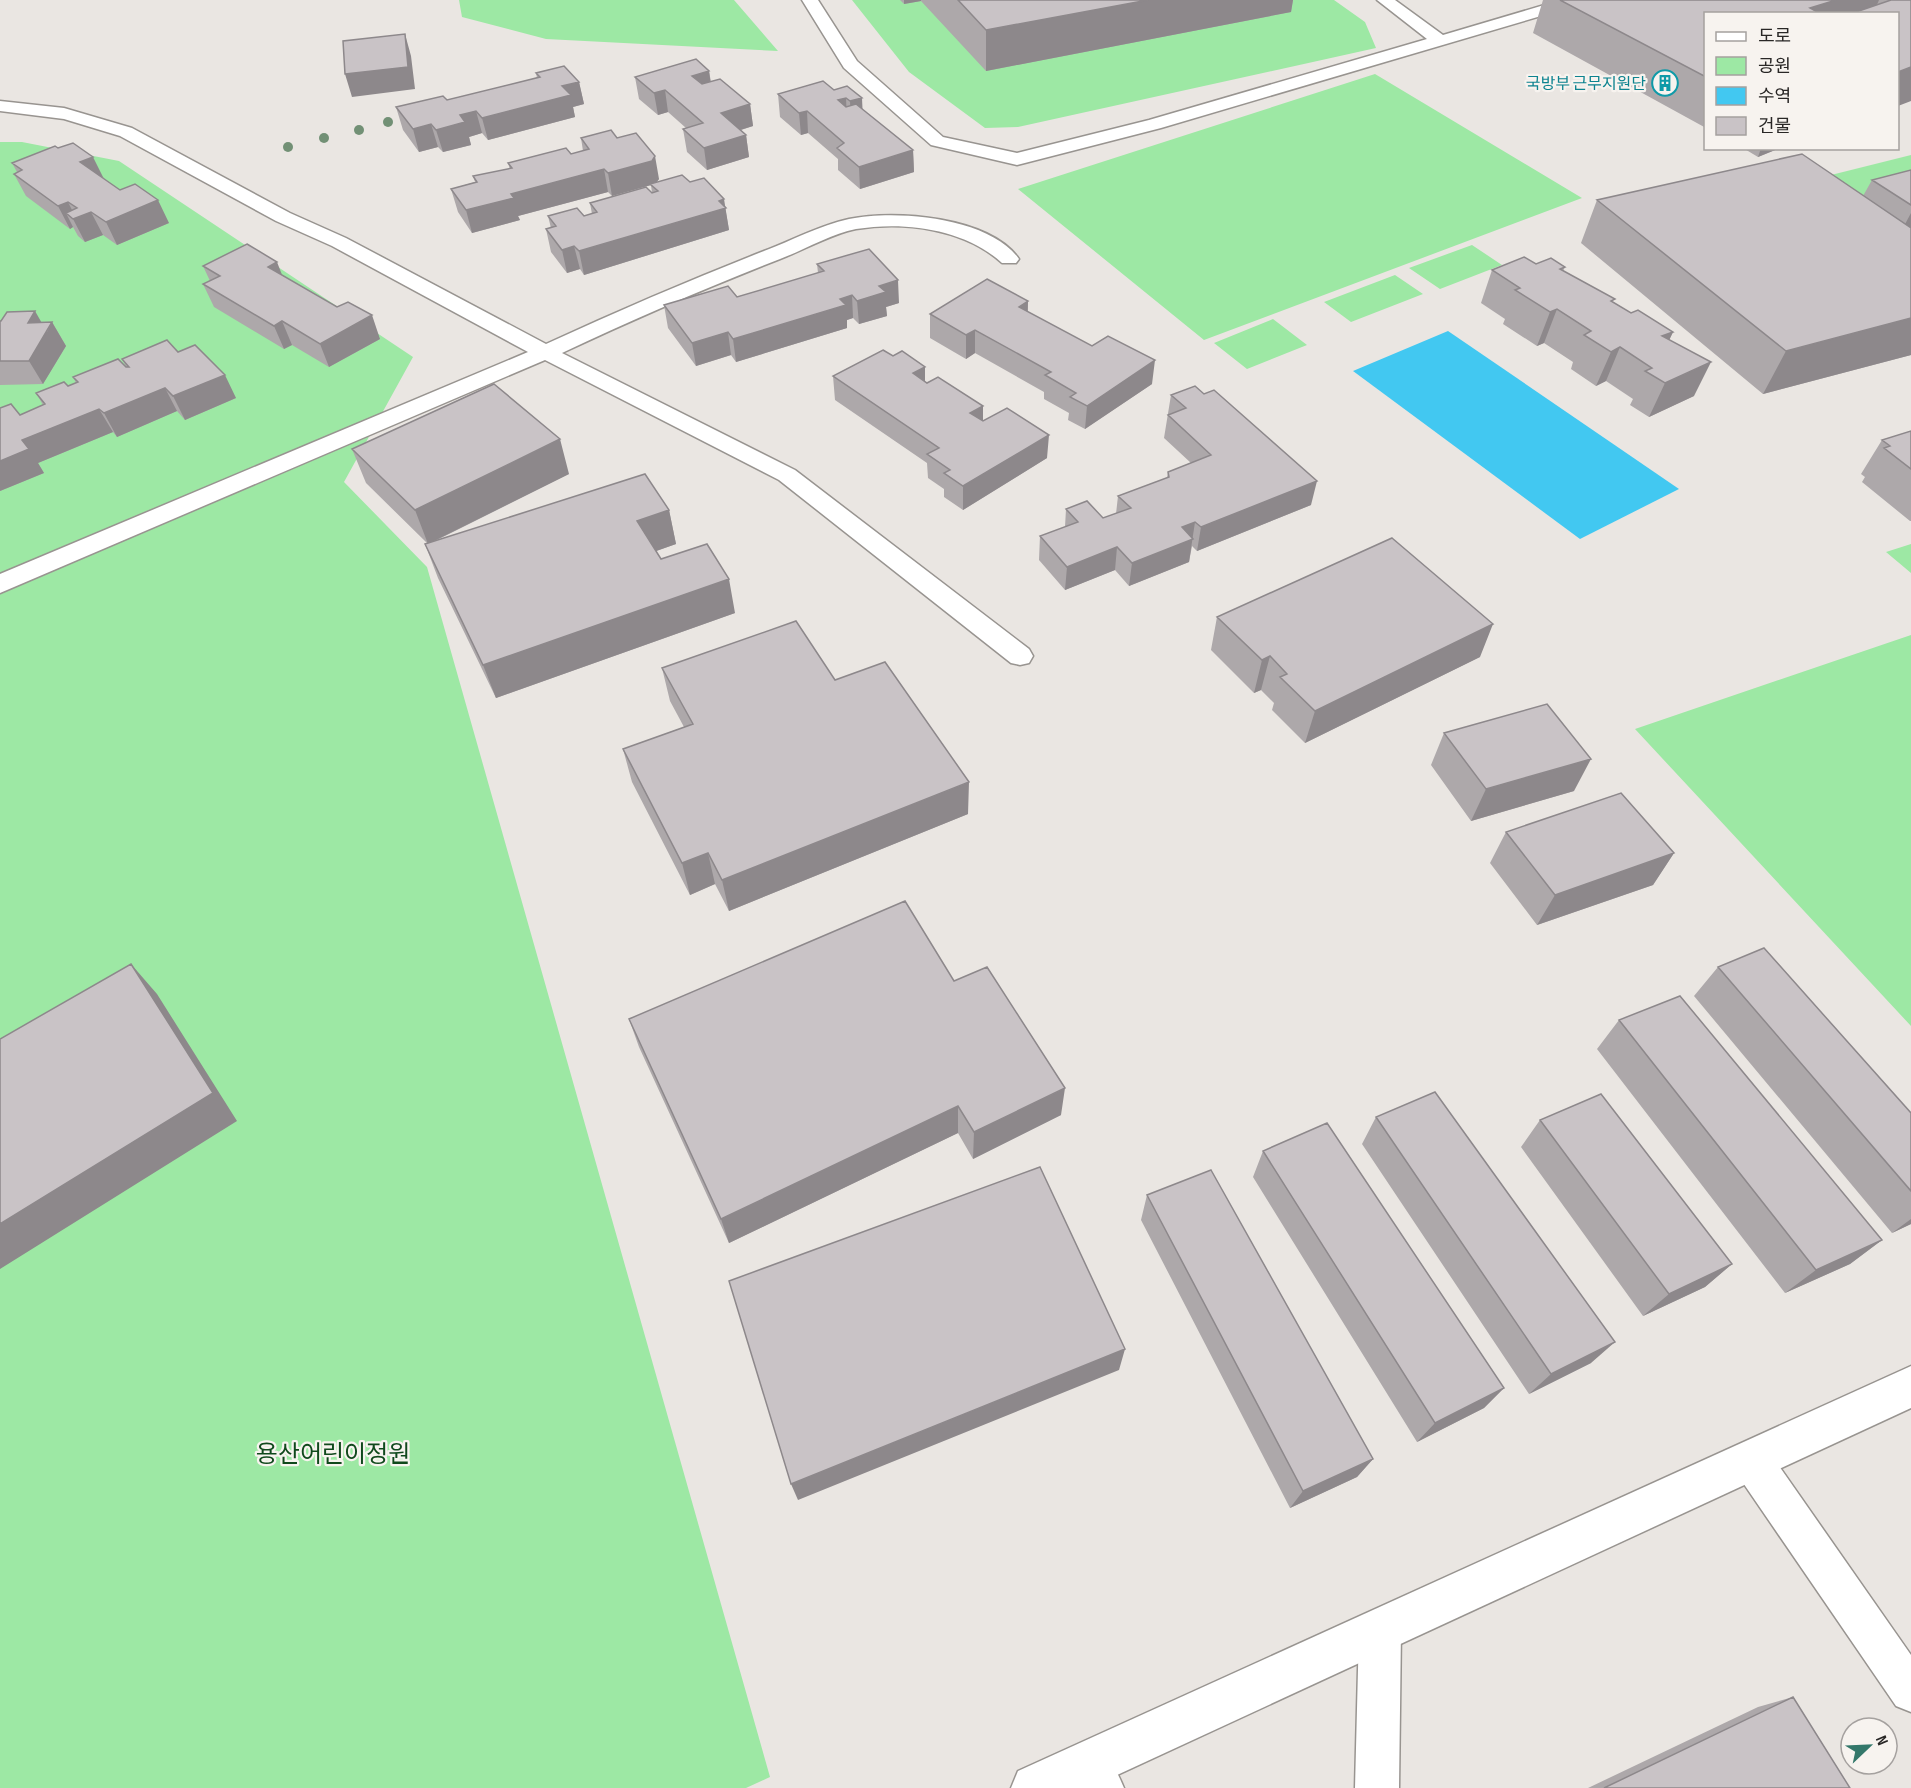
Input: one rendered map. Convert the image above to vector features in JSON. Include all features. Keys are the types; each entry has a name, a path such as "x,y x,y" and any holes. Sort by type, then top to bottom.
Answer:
{"street":[{"path":"1035,1788 1094,1776 1380,1630 1911,1387"}],"lane":[{"path":"810,0 850,64 938,141 977,152 1017,159 1155,124 1442,42 1579,0"},
{"path":"1385,0 1442,42"},
{"path":"0,106 43,109 100,122 126,132 283,217 339,242 787,476 838,513 1020,656"},
{"path":"0,584 546,352 665,297 851,224 898,220 924,223 975,236 994,244 1009,259"},
{"path":"1751,1460 1911,1691"},
{"path":"1377,1788 1380,1630"}],"green space":[{"path":"459,0 734,0 778,51 546,39 462,17"},
{"path":"852,0 1334,0 1365,22 1376,48 1018,127 985,128 909,72"},
{"path":"1375,74 1582,198 1204,340 1018,189"},
{"name":"용산어린이정원","path":"0,142 22,142 119,161 413,357 344,482 427,567 770,1777 746,1788 0,1788"},
{"path":"1911,155 1911,191 1851,207 1811,180"},
{"path":"1472,245 1502,265 1440,289 1409,268"},
{"path":"1395,275 1423,294 1351,322 1324,302"},
{"path":"1273,319 1307,345 1247,369 1214,343"},
{"path":"1911,544 1911,573 1886,552"},
{"path":"1911,635 1911,1026 1635,729"}],"water":[{"path":"1448,331 1679,489 1580,539 1353,371"}],"building":[{"path":"958,0 1148,0 986,30"},
{"path":"1560,0 1836,0 1810,8 1817,12 1704,12 1704,76"},
{"path":"1891,0 1911,0 1911,67 1899,72 1899,12 1856,12"},
{"path":"405,34 408,67 345,74 343,41"},
{"path":"696,59 709,71 692,76 702,84 720,79 750,104 721,113 746,135 704,148 683,129 703,123 665,90 654,93 635,77"},
{"path":"564,66 579,82 562,86 571,95 482,118 476,111 460,115 465,122 436,130 431,124 413,129 396,107 443,96 447,100 540,77 536,73"},
{"path":"823,81 834,90 847,86 862,98 850,101 846,98 838,100 846,107 856,104 913,150 859,167 837,148 844,143 807,111 799,113 778,94"},
{"path":"611,130 617,138 636,133 655,156 652,161 608,173 604,169 511,194 514,198 466,210 451,189 477,182 473,176 512,168 508,163 566,148 571,154 589,149 581,138"},
{"path":"73,143 93,157 80,162 120,190 135,184 158,200 106,222 91,212 73,219 66,213 77,208 68,202 58,206 14,174 22,170 12,163 55,146 58,148"},
{"path":"1802,154 1911,228 1911,318 1786,351 1597,200"},
{"path":"1911,170 1911,205 1872,180"},
{"path":"682,175 690,182 704,178 724,199 719,201 726,208 579,251 574,246 562,250 546,229 556,226 548,216 577,208 584,216 597,212 590,203 646,187 652,193 658,191 650,184"},
{"path":"247,244 277,262 268,267 337,307 348,302 372,315 320,344 282,321 274,326 203,284 220,276 203,266"},
{"path":"869,249 898,280 879,286 886,292 857,301 852,295 840,299 846,305 733,339 728,332 692,343 664,305 728,286 737,297 824,271 817,264"},
{"path":"1524,257 1536,264 1551,258 1565,267 1560,269 1615,299 1611,301 1631,313 1638,310 1673,332 1662,336 1711,362 1665,383 1645,371 1652,368 1620,347 1611,352 1584,335 1591,331 1557,309 1550,312 1515,290 1520,288 1492,270"},
{"path":"987,279 1028,301 1019,307 1092,346 1108,336 1155,360 1087,406 1070,397 1076,393 1045,375 1051,372 975,330 966,335 930,314"},
{"path":"35,311 28,323 52,322 29,361 0,361 0,321 7,312"},
{"path":"167,340 178,352 195,345 225,375 173,396 165,388 104,413 99,409 22,440 29,449 0,461 0,408 11,404 20,415 45,404 36,393 64,382 68,386 78,382 73,377 118,359 129,367 122,359"},
{"path":"883,350 893,356 902,351 925,367 913,373 927,383 938,377 983,406 970,413 983,421 1007,408 1049,435 963,486 944,473 950,470 927,454 939,448 833,376"},
{"path":"494,384 560,439 415,510 352,449"},
{"path":"1195,386 1204,394 1214,390 1317,481 1201,527 1195,522 1182,527 1193,539 1132,563 1117,547 1067,567 1040,536 1078,522 1066,509 1087,501 1103,518 1131,508 1118,496 1169,477 1168,472 1211,455 1168,415 1186,408 1171,395"},
{"path":"1911,431 1911,469 1884,448 1890,446 1882,440"},
{"path":"645,474 669,510 637,521 661,559 707,544 729,579 483,665 425,544"},
{"path":"1392,538 1493,624 1315,711 1280,677 1287,674 1270,656 1262,660 1217,617"},
{"path":"796,621 835,680 885,662 969,782 722,880 708,853 682,863 623,749 693,724 662,668"},
{"path":"1547,704 1591,759 1486,789 1444,733"},
{"path":"1621,793 1674,853 1555,895 1506,832"},
{"path":"905,901 954,981 987,967 1065,1088 974,1132 958,1106 721,1219 629,1019"},
{"path":"1764,948 1911,1113 1911,1191 1718,967"},
{"path":"131,964 213,1093 0,1224 0,1039"},
{"path":"1680,996 1882,1240 1816,1270 1619,1020"},
{"path":"1435,1092 1615,1342 1551,1374 1376,1117"},
{"path":"1601,1094 1732,1264 1669,1294 1540,1120"},
{"path":"1327,1123 1504,1388 1435,1423 1263,1151"},
{"path":"1040,1167 1125,1349 791,1484 729,1281"},
{"path":"1211,1170 1373,1459 1303,1491 1147,1195"},
{"path":"1793,1697 1839,1770 1839,1776 1842,1776 1850,1788 1604,1788"}],"place":[{"name":"국방부 근무지원단","path":"1665,83"}]}
